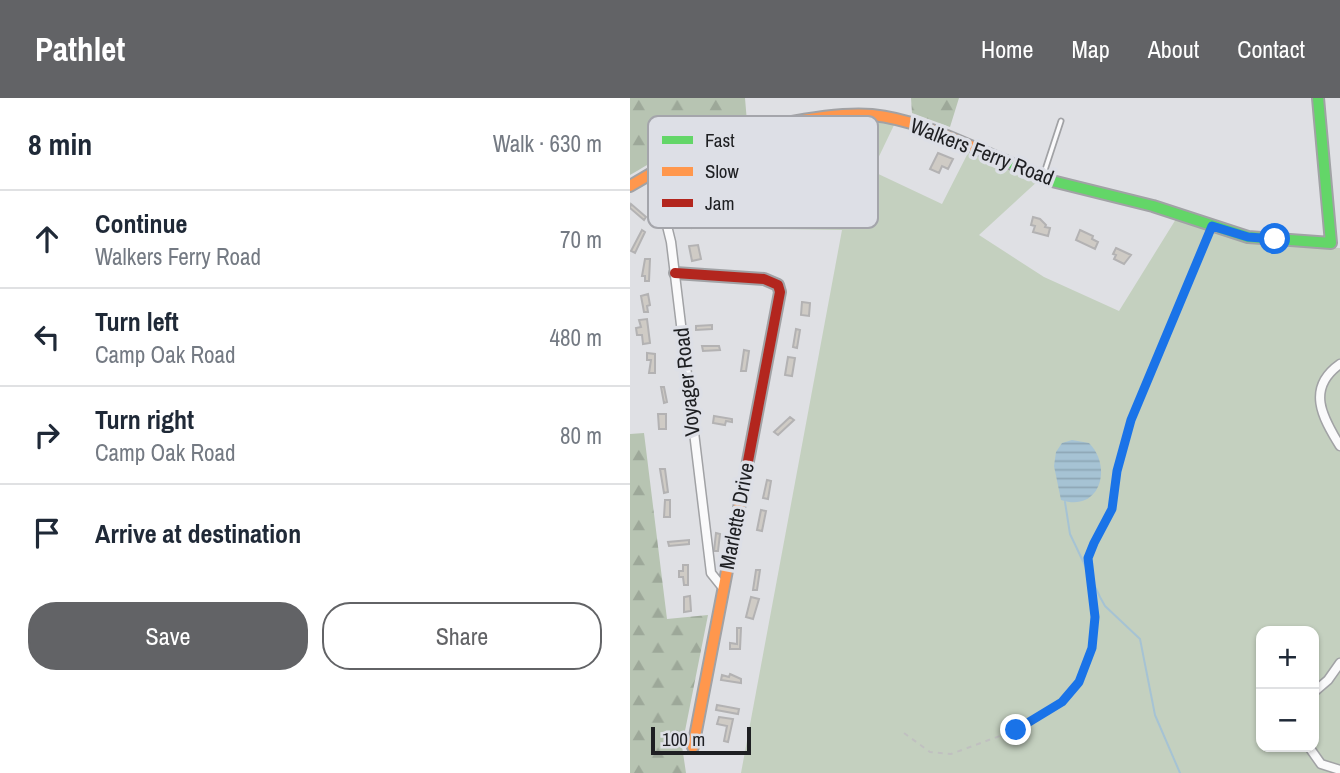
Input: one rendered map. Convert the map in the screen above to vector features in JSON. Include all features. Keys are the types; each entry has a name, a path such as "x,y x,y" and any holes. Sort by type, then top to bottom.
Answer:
{"street":[{"path":"1318,98 1335,243"},
{"name":"Walkers Ferry Road","path":"849,116 868,116"},
{"name":"Walkers Ferry Road","path":"878,117 937,132 1042,178 1145,204 1248,237 1335,243"},
{"name":"Walkers Ferry Road","path":"630,186 648,176"},
{"name":"Voyager Road","path":"668,228 708,553 712,576 723,588"},
{"name":"Marlette Drive","path":"675,273 764,279 778,285 779,299 693,747"},
{"path":"1340,364 1322,382 1320,397 1329,430 1340,446"},
{"path":"1318,689 1340,663"},
{"path":"1313,752 1321,764 1340,770"}],"lane":[{"path":"1042,178 1061,121"}],"path":[{"path":"904,733 930,752 951,754 1016,730 1062,702 1079,682 1092,648 1095,617 1088,558 1112,509 1117,471 1131,420 1212,226"}],"green space":[{"path":"630,98 745,98 746,116 648,116 648,165 630,175"},
{"path":"911,98 959,98 950,127 912,113"},
{"path":"878,120 895,123 878,158"},
{"path":"969,151 1039,180 979,235 1044,277 1119,311 1176,219 1261,242 1340,248 1340,773 741,773 842,230 720,228 878,228 878,174 942,204"},
{"path":"644,433 667,619 708,615 682,746 686,773 630,773 630,434"}],"water":[{"path":"1072,440 1089,443 1096,453 1101,475 1093,494 1085,500 1074,502 1061,500 1054,466 1056,452 1062,443"}],"building":[{"path":"938,153 953,159 948,169 942,166 939,173 930,169"},
{"path":"631,204 646,217 644,220 630,208"},
{"path":"1033,217 1040,219 1045,227 1050,228 1048,236 1033,232"},
{"path":"642,230 645,232 635,253 631,251"},
{"path":"1080,230 1093,236 1092,239 1098,242 1095,249 1076,240"},
{"path":"698,245 701,259 692,261 689,246"},
{"path":"1116,248 1131,255 1124,264 1114,259"},
{"path":"645,259 650,259 649,281 645,281 645,276 642,276"},
{"path":"648,294 650,305 647,306 648,312 644,312 641,296"},
{"path":"802,302 810,303 809,316 801,315"},
{"path":"647,319 650,343 643,344 642,335 637,335 636,328 641,327 639,320"},
{"path":"712,325 712,329 696,330 696,326"},
{"path":"796,329 800,330 797,348 793,347"},
{"path":"702,346 719,346 720,350 703,351"},
{"path":"744,350 749,351 746,371 741,371"},
{"path":"647,353 655,354 655,373 649,373 651,360 647,360"},
{"path":"788,357 795,358 792,376 785,375"},
{"path":"661,387 664,387 667,402 664,403"},
{"path":"658,414 666,414 666,429 659,429"},
{"path":"714,416 732,419 732,422 726,421 725,425 713,423"},
{"path":"790,417 794,420 778,435 774,432"},
{"path":"660,469 665,469 668,492 664,493"},
{"path":"767,480 771,481 768,499 763,498"},
{"path":"665,500 670,500 670,517 664,517"},
{"path":"761,510 766,511 762,531 757,530"},
{"path":"716,533 720,534 718,551 714,551"},
{"path":"689,540 689,544 669,546 668,542"},
{"path":"683,565 688,565 688,585 684,585 683,577 679,577"},
{"path":"756,570 760,570 757,590 753,590"},
{"path":"690,596 691,611 684,612 684,597"},
{"path":"751,597 759,599 753,619 746,617"},
{"path":"737,628 741,628 740,649 730,649 730,643 737,644"},
{"path":"730,674 741,679 741,683 721,680 722,675 729,677"},
{"path":"717,705 739,709 738,714 716,710"},
{"path":"719,717 733,719 728,742 724,741 727,726 717,724"}],"waterway":[{"path":"1065,502 1070,534 1100,597 1105,606 1140,639 1155,715 1180,773"}],"traffic: fast":[{"path":"989,154 1052,181 1153,206 1248,237 1331,243 1318,98"}],"traffic: slow":[{"path":"832,116 887,117 932,130 989,154"},
{"path":"630,186 648,176"},
{"path":"693,747 745,477"}],"traffic: jam":[{"path":"675,273 764,279 778,285 780,292 745,477"}],"route":[{"path":"1016,730 1062,702 1079,682 1092,648 1095,617 1088,558 1112,509 1117,471 1131,420 1150,380 1160,345 1212,226 1248,237 1275,239"}]}
